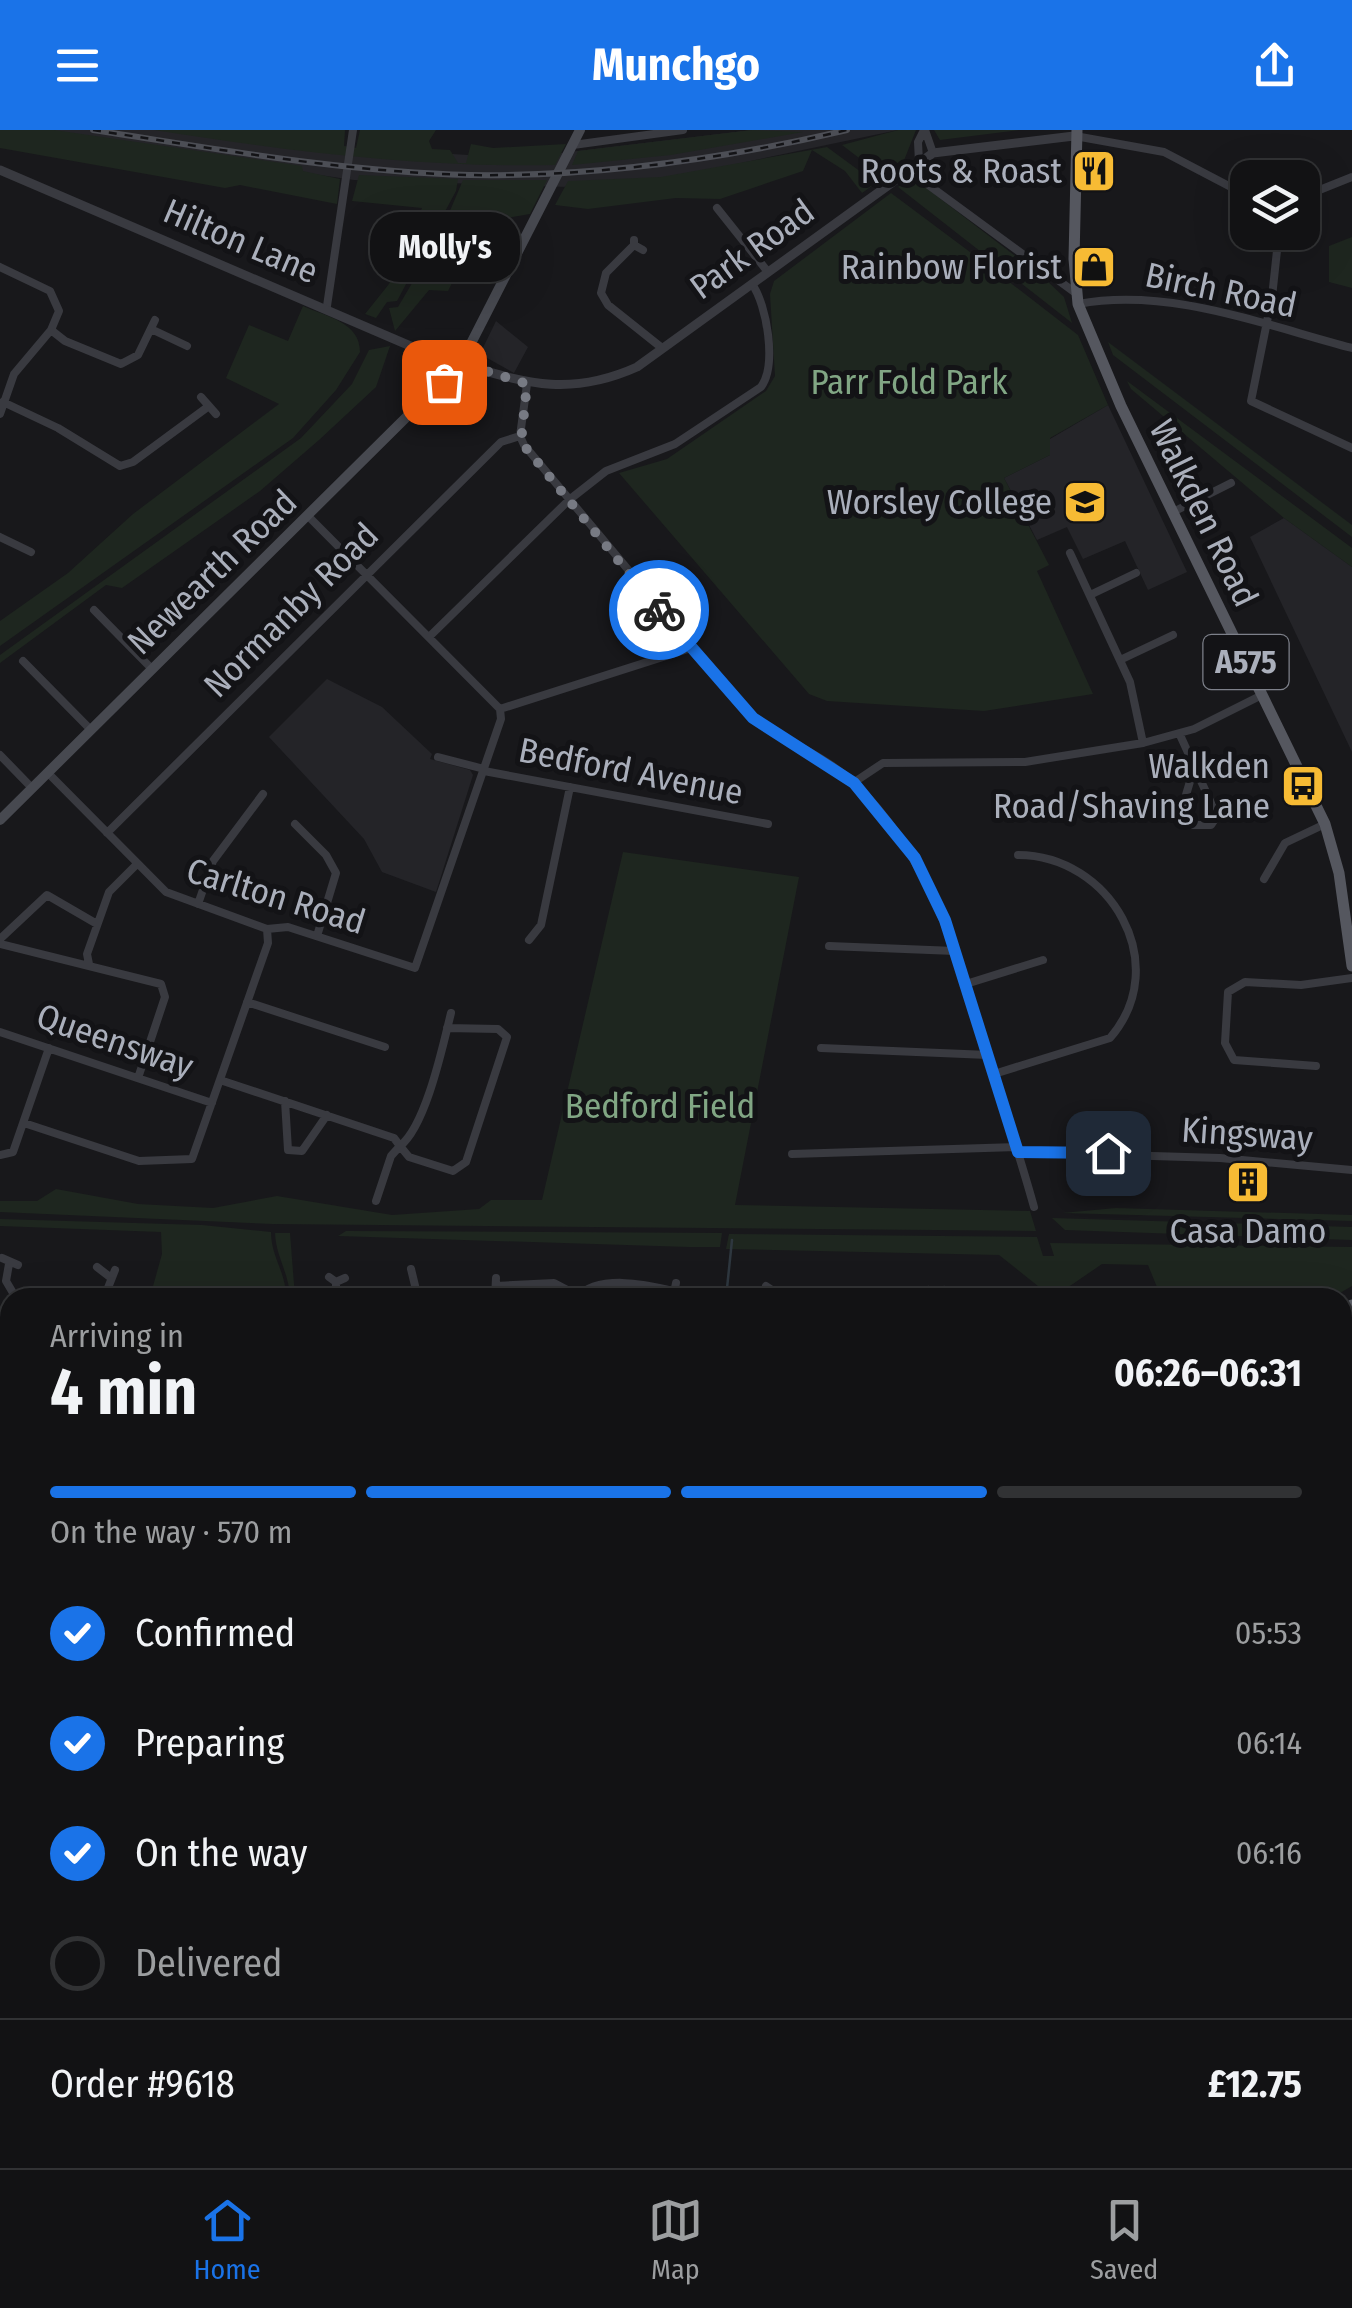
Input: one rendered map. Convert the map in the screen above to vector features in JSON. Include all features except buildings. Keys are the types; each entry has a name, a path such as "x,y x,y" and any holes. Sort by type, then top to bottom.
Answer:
{"main road":[{"name":"Newearth Road","path":"0,820 461,363 580,130"},
{"name":"Walkden Road","path":"1074,132 1078,299 1085,322 1104,370 1325,824 1336,859 1352,966"}],"street":[{"path":"327,306 353,130"},
{"path":"573,145 683,130"},
{"path":"924,130 933,153"},
{"path":"919,162 924,130"},
{"path":"1074,132 1164,152 1230,187"},
{"name":"Park Road","path":"461,363 527,384 601,380 637,366 933,153 1074,132"},
{"name":"Hilton Lane","path":"0,170 327,306 436,357 461,363"},
{"path":"908,170 1078,299"},
{"path":"1320,189 1352,176"},
{"path":"717,208 768,272"},
{"path":"637,245 606,272 602,292 608,305 662,348"},
{"path":"1276,250 1266,325 1250,401 1352,448"},
{"path":"0,267 54,296 59,312 51,330 21,363 0,414"},
{"path":"429,637 569,500 606,471 675,444 761,387 768,376 769,357 758,293 752,284"},
{"name":"Birch Road","path":"1078,299 1140,299 1266,325 1352,348"},
{"path":"51,330 65,341 122,364 138,355 153,324 187,346"},
{"path":"527,384 520,436 569,500 691,648 762,726 827,762 854,783 915,858 955,951 1034,1207"},
{"path":"202,397 216,414"},
{"path":"3,402 58,428 120,466 133,462 209,406"},
{"name":"Normanby Road","path":"107,833 501,442 520,436"},
{"path":"1173,512 1232,483"},
{"path":"308,516 500,708 501,719 484,770"},
{"path":"0,537 27,546"},
{"path":"1070,552 1133,690 1142,743"},
{"path":"1090,594 1136,573"},
{"path":"94,610 152,670"},
{"path":"1120,660 1172,636"},
{"path":"500,708 691,648"},
{"path":"23,661 91,730"},
{"path":"854,783 883,763 1026,762 1142,743 1180,734 1262,695"},
{"path":"1180,734 1217,816 1211,825 1191,825 1180,815 1194,768"},
{"path":"0,755 32,788"},
{"name":"Bedford Avenue","path":"438,757 484,770 768,824"},
{"name":"Carlton Road","path":"48,773 166,892 267,928 288,927 415,968 484,770"},
{"path":"535,938 553,876 570,787"},
{"path":"198,904 213,861 263,794"},
{"path":"1264,879 1284,843 1325,824"},
{"path":"298,831 326,855 336,873 317,936"},
{"path":"994,1074 1110,1038 1121,1023 1136,973 1126,925 1101,886 1084,874 1018,855"},
{"path":"89,964 87,954 108,892 137,864"},
{"path":"0,942 46,895 97,924"},
{"path":"24,1123 139,1161 187,1160 196,1154 268,943 267,928"},
{"path":"0,942 157,982 164,988 138,1078"},
{"path":"829,946 955,951"},
{"path":"966,984 1043,960"},
{"path":"1316,1066 1234,1060 1225,1044 1228,992 1245,982 1301,985 1352,978"},
{"path":"247,1002 385,1047"},
{"path":"376,1201 391,1156 411,1135 451,1013"},
{"path":"220,1080 390,1136 409,1157 458,1170 466,1162 506,1037 498,1029 447,1028"},
{"name":"Queensway","path":"0,1032 212,1103"},
{"path":"0,1155 12,1154 49,1048"},
{"path":"821,1048 988,1055"},
{"path":"285,1101 285,1147 296,1153 327,1115"},
{"name":"Kingsway","path":"792,1154 1018,1150 1258,1160 1352,1170"},
{"path":"10,1262 6,1281 10,1288"},
{"path":"96,1268 112,1274 107,1288"},
{"path":"412,1269 419,1279 419,1288"},
{"path":"336,1279 336,1288"},
{"path":"496,1288 496,1282 554,1282 564,1288"},
{"path":"599,1288 610,1284 653,1288"}],"shaded area":[{"path":"12,130 210,130 357,148 468,155 561,153 752,130 898,130 660,180 568,187 354,180"},
{"path":"496,321 528,347 514,373 480,354"},
{"name":"Worsley College","path":"1108,405 1187,572 1148,590 1125,541 1083,559 1067,527 1037,540 1004,478 1050,455 1050,439"},
{"path":"1284,518 1352,567 1352,752 1250,537"},
{"path":"327,679 382,707 432,754 430,759 470,770 473,775 436,892 382,872 364,839 269,737"}],"green space":[{"path":"0,130 54,130 302,166 303,171 340,179 337,204 0,148"},
{"path":"154,130 345,130 344,146 356,148 360,130 436,130 429,141 432,149 450,150 458,163 466,163 471,144 493,148 566,144 555,165 454,164 304,151"},
{"path":"752,130 803,132 671,155 572,165 578,151"},
{"path":"898,130 916,130 903,163 884,177 842,145"},
{"path":"934,130 1019,130 940,140"},
{"path":"827,147 876,183 862,193 845,171 812,150 803,171 720,199 676,198 588,209 555,205 568,181 661,177"},
{"path":"359,175 458,179 456,191 397,301 387,302 376,318 365,314 389,284 422,208 352,201"},
{"path":"912,177 1044,278 1064,297 1072,323 898,187"},
{"path":"463,180 547,180 530,214 483,222 448,291 429,290 395,331 389,308 398,307 438,239"},
{"name":"Parr Fold Park","path":"891,193 974,255 973,262 977,257 1078,335 1108,405 1050,438 1050,455 1004,478 1049,565 1037,571 1093,694 984,711 827,701 809,694 619,473 667,459 766,391 775,376 770,294 774,281"},
{"path":"1352,237 1352,288 1329,282 1329,246"},
{"path":"303,306 348,327 359,342 360,352 336,390 293,438 0,646 0,621 68,573 133,514 279,404 226,378 249,325 288,341"},
{"path":"1108,342 1352,525 1352,537 1113,355"},
{"path":"390,346 376,387 260,491 122,588 106,585 0,663 0,655 301,438 352,384 369,350"},
{"path":"1127,381 1352,548 1352,567 1284,518 1131,389"},
{"name":"Bedford Field","path":"623,852 799,877 735,1205 1030,1211 1036,1231 273,1224 0,1212 0,1201 37,1201 56,1189 138,1204 213,1208 277,1196 392,1215 479,1209 491,1200 542,1200"},
{"path":"1116,1208 1352,1215 1352,1221 1062,1213"},
{"path":"1052,1218 1352,1227 1352,1240 1065,1230"},
{"path":"0,1219 202,1225 271,1232 285,1288 153,1288 162,1254 161,1232 0,1226"},
{"path":"346,1231 722,1233 720,1247 689,1247 338,1236"},
{"path":"275,1233 290,1233 294,1288 288,1288"},
{"path":"729,1234 1037,1237 1043,1256 1054,1256 1050,1243 1352,1247 1352,1286 1157,1288 1148,1265 1102,1264 1067,1288 1040,1288 999,1255 726,1249"}],"waterway":[{"path":"727,1288 732,1240"}],"railway":[{"path":"93,130 328,164 470,175 565,173 660,164 754,150 847,130"}],"way so far":[{"path":"444,382 461,363 527,384 521,442 659,610"}],"place":[{"name":"Roots & Roast","path":"1094,171"},
{"name":"Rainbow Florist","path":"1094,267"},
{"name":"Molly's","path":"444,382"},
{"name":"Worsley College","path":"1085,502"},
{"name":"Walkden Road/Shaving Lane","path":"1303,786"},
{"name":"Casa Damo","path":"1248,1182"}],"route":[{"path":"659,610 753,718 782,740 838,769 888,821 915,858 945,920 1018,1152 1033,1149 1108,1153"}]}
